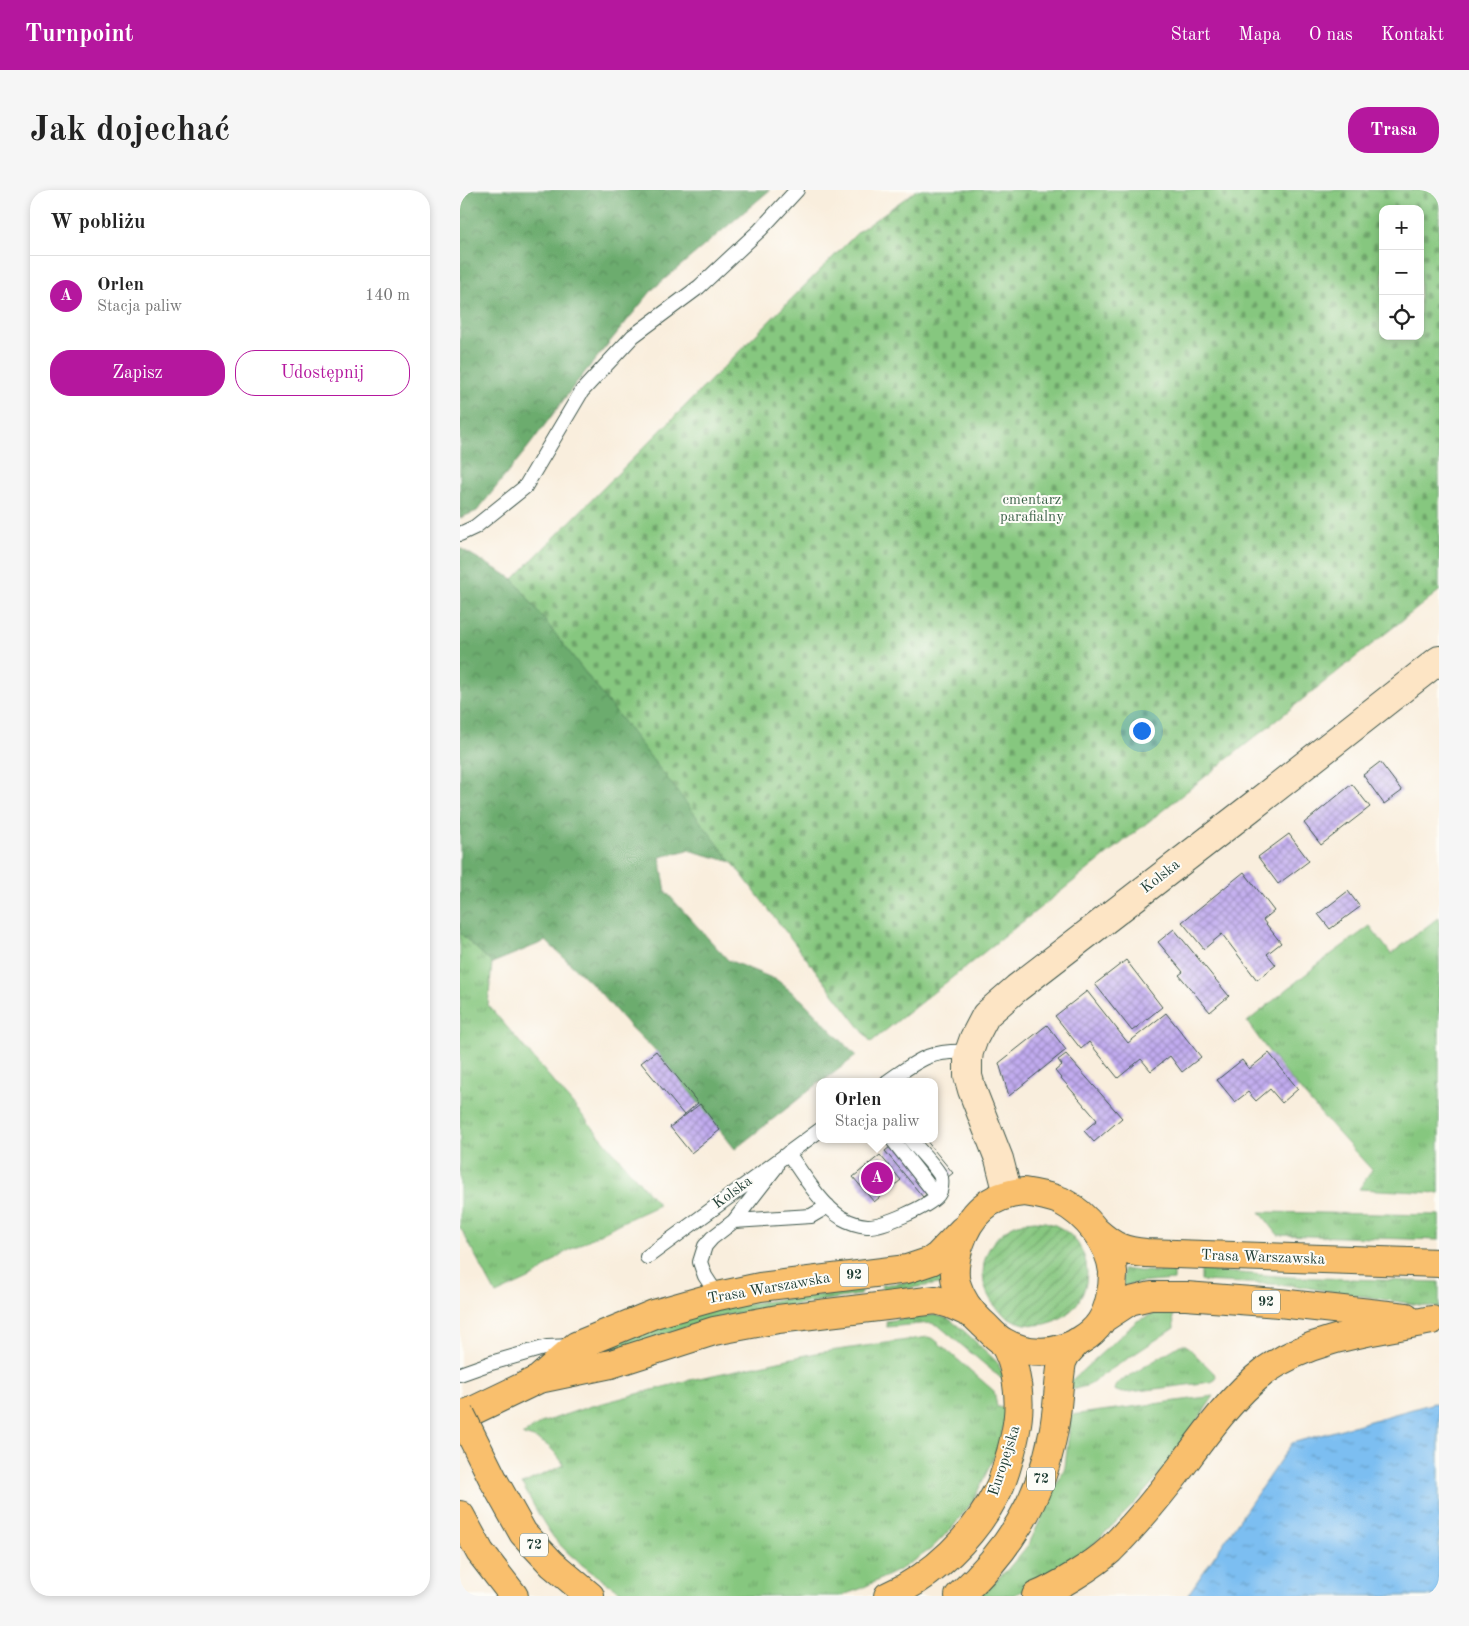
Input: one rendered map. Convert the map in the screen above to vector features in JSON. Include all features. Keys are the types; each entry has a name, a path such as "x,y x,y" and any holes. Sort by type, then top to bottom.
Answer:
{"main road":[{"name":"92","path":"1104,1318 1110,1299 1113,1272 1107,1250 1094,1229 1075,1210 1059,1200 1046,1195 1024,1192 1008,1194 988,1203 971,1220 962,1237 956,1256 955,1272 959,1292 972,1314 1002,1341 1023,1349 1044,1352 1060,1350 1092,1332 1115,1309 1135,1300 1151,1296 1186,1296 1279,1303 1435,1320"},
{"name":"Trasa Warszawska","path":"539,1379 576,1346 654,1314 718,1296 760,1287 907,1268 931,1261 957,1238 971,1220"},
{"name":"Trasa Warszawska","path":"1094,1229 1118,1248 1134,1252 1439,1263"},
{"name":"Trasa Warszawska","path":"460,1417 539,1379 611,1364 714,1331 778,1319 936,1300 972,1314"},
{"path":"1036,1596 1076,1574 1108,1552 1179,1469 1212,1425 1235,1399 1267,1370 1317,1344 1435,1320"},
{"name":"Europejska","path":"888,1596 912,1583 954,1550 976,1525 998,1490 1018,1427 1020,1398 1011,1358 1002,1341"},
{"name":"72","path":"959,1596 988,1567 1010,1539 1031,1505 1045,1468 1054,1432 1062,1362 1066,1354 1077,1342"},
{"name":"72","path":"460,1413 522,1533 567,1578 590,1596"},
{"path":"460,1515 480,1552 514,1596"}],"street":[{"name":"Kolska","path":"969,1052 980,1024 986,1015 1017,988 1439,660"},
{"path":"969,1052 968,1068 970,1083 979,1112 999,1159 1008,1194"}],"lane":[{"path":"460,534 475,526 525,488 582,391 633,336 699,287 760,230 797,190"},
{"path":"893,1078 922,1058 952,1051 969,1052"},
{"name":"Kolska","path":"647,1257 816,1133"},
{"path":"895,1143 937,1196"},
{"path":"718,1296 705,1276 700,1262 701,1254 712,1238 734,1221 788,1153 828,1206 842,1218 854,1224 868,1226 903,1216 937,1196 941,1187 941,1176 913,1143"},
{"path":"734,1221 811,1216 828,1206"},
{"path":"460,1374 547,1347 576,1346"}],"green space":[{"path":"460,190 770,190 653,289 577,382 477,511 460,518"},
{"name":"cmentarz parafialny","path":"917,190 1439,190 1439,591 871,1042 513,579 859,231"},
{"path":"460,548 513,579 732,862 688,850 660,857 666,892 728,960 777,980 803,1001 856,1056 827,1078 816,1078 816,1085 735,1149 656,1051 632,1029 595,987 546,941 492,963 460,933"},
{"path":"1439,917 1439,1193 1359,1189 1372,1170 1291,1079 1247,1022 1322,961 1370,926 1391,954"},
{"path":"460,933 492,963 488,1005 659,1205 622,1222 562,1254 535,1276 496,1294 460,1227"},
{"path":"1260,1212 1439,1215 1439,1240 1278,1235"},
{"path":"1035,1221 1055,1225 1072,1236 1083,1253 1087,1273 1083,1293 1072,1310 1055,1321 1035,1325 1015,1321 998,1310 987,1293 983,1273 987,1253 998,1236 1015,1225"},
{"path":"1123,1269 1174,1272 1174,1280 1123,1286"},
{"path":"1201,1270 1289,1277 1439,1282 1439,1308 1290,1285 1201,1281"},
{"path":"942,1271 944,1286 938,1284 883,1292 882,1285 924,1280"},
{"path":"861,1290 860,1295 726,1315 609,1352 620,1341 728,1306"},
{"path":"1173,1310 1174,1328 1086,1386 1071,1390 1071,1381 1137,1321 1153,1314"},
{"path":"935,1315 949,1319 997,1362 1008,1384 939,1326 931,1323 887,1327 886,1321"},
{"path":"928,1337 934,1339 994,1391 997,1407 1008,1408 998,1449 973,1501 952,1528 931,1549 901,1569 860,1589 840,1596 628,1596 589,1570 561,1546 545,1525 522,1484 564,1465 547,1445 537,1439 523,1435 541,1423 588,1407 690,1380 816,1353"},
{"path":"1180,1345 1186,1345 1216,1375 1215,1380 1122,1393 1114,1390 1116,1384"},
{"path":"1214,1396 1163,1471 1094,1544 1051,1578 1014,1595 979,1596 1008,1569 1029,1544 1065,1467 1071,1415"}],"water":[{"path":"1434,1403 1439,1404 1439,1596 1187,1596 1292,1443"}],"building":[{"path":"1380,762 1402,791 1384,804 1363,775"},
{"path":"1352,784 1370,807 1321,845 1304,823"},
{"path":"1289,834 1309,861 1278,884 1258,857"},
{"path":"1244,872 1274,911 1263,920 1281,943 1267,954 1276,965 1257,980 1222,934 1204,949 1182,922"},
{"path":"1348,891 1360,907 1330,929 1318,914"},
{"path":"1174,929 1229,996 1210,1012 1179,975 1183,972 1158,942"},
{"path":"1126,960 1162,1007 1132,1031 1095,984"},
{"path":"1087,991 1128,1043 1166,1013 1201,1057 1182,1072 1170,1056 1151,1071 1141,1059 1118,1078 1089,1042 1081,1049 1055,1016"},
{"path":"1047,1025 1066,1050 1009,1096 999,1063"},
{"path":"656,1051 698,1103 684,1115 641,1063"},
{"path":"1269,1053 1298,1089 1282,1103 1270,1089 1256,1101 1248,1092 1235,1102 1217,1080 1242,1060 1249,1069"},
{"path":"1066,1054 1122,1118 1094,1142 1084,1131 1097,1120 1055,1071 1062,1065 1058,1060"},
{"path":"700,1104 720,1130 691,1153 670,1127"},
{"path":"895,1143 928,1143 953,1173 923,1197 885,1151"},
{"path":"880,1155 901,1180 874,1202 853,1177"}],"place":[{"name":"Orlen","path":"877,1178"}]}
